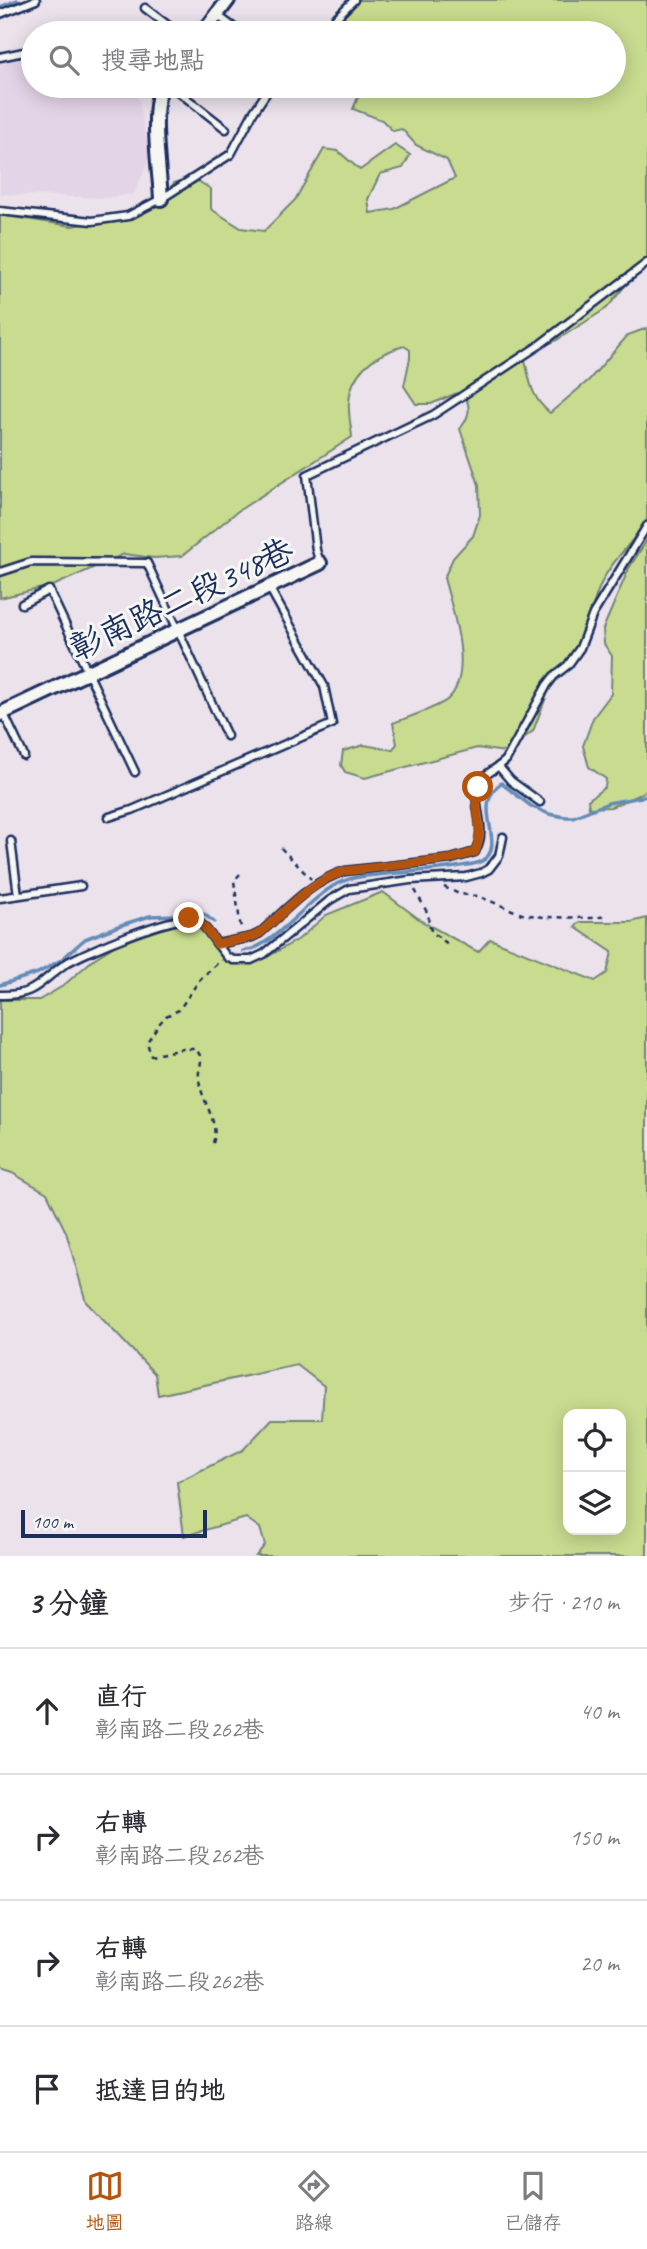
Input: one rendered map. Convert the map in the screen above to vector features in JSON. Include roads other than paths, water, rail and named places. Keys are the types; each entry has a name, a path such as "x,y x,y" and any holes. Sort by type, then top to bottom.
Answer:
{"street":[{"path":"212,21 228,0"},
{"path":"157,98 155,107 161,199"},
{"name":"彰南路二段348巷","path":"2,713 320,563"}],"lane":[{"path":"0,14 36,0"},
{"path":"333,21 354,0"},
{"path":"145,8 162,21"},
{"path":"217,15 225,21"},
{"path":"0,57 21,53"},
{"path":"186,98 226,129"},
{"path":"0,211 92,221 128,216 161,199 231,154 264,98"},
{"name":"彰南路二段348巷","path":"320,563 307,475 433,415 538,346 647,263"},
{"path":"217,944 260,933 315,884 331,875 345,871 451,859 475,852 481,836 476,796 478,787 485,776 499,768 514,748 547,685 580,648 593,614 647,526"},
{"path":"0,572 31,562 147,563 227,736"},
{"path":"109,817 132,810 332,723 324,686 269,587"},
{"path":"22,604 49,590 135,772"},
{"path":"2,713 24,756"},
{"path":"499,768 512,782 540,802"},
{"path":"0,995 29,992 65,965 94,949 181,919 196,920 226,957 233,960 251,960 264,954 330,900 349,889 410,880 466,877 489,869 499,856 503,837"},
{"path":"11,841 18,895"},
{"path":"0,898 81,886"}],"waterway":[{"path":"0,7 17,0"},
{"path":"243,951 268,940 331,887 349,879 456,867 482,861 488,856 492,842 489,800 501,783 531,806 565,817 573,817 608,803 647,796"},
{"path":"0,985 38,973 61,960 85,939 150,916 204,914 214,922"}]}
